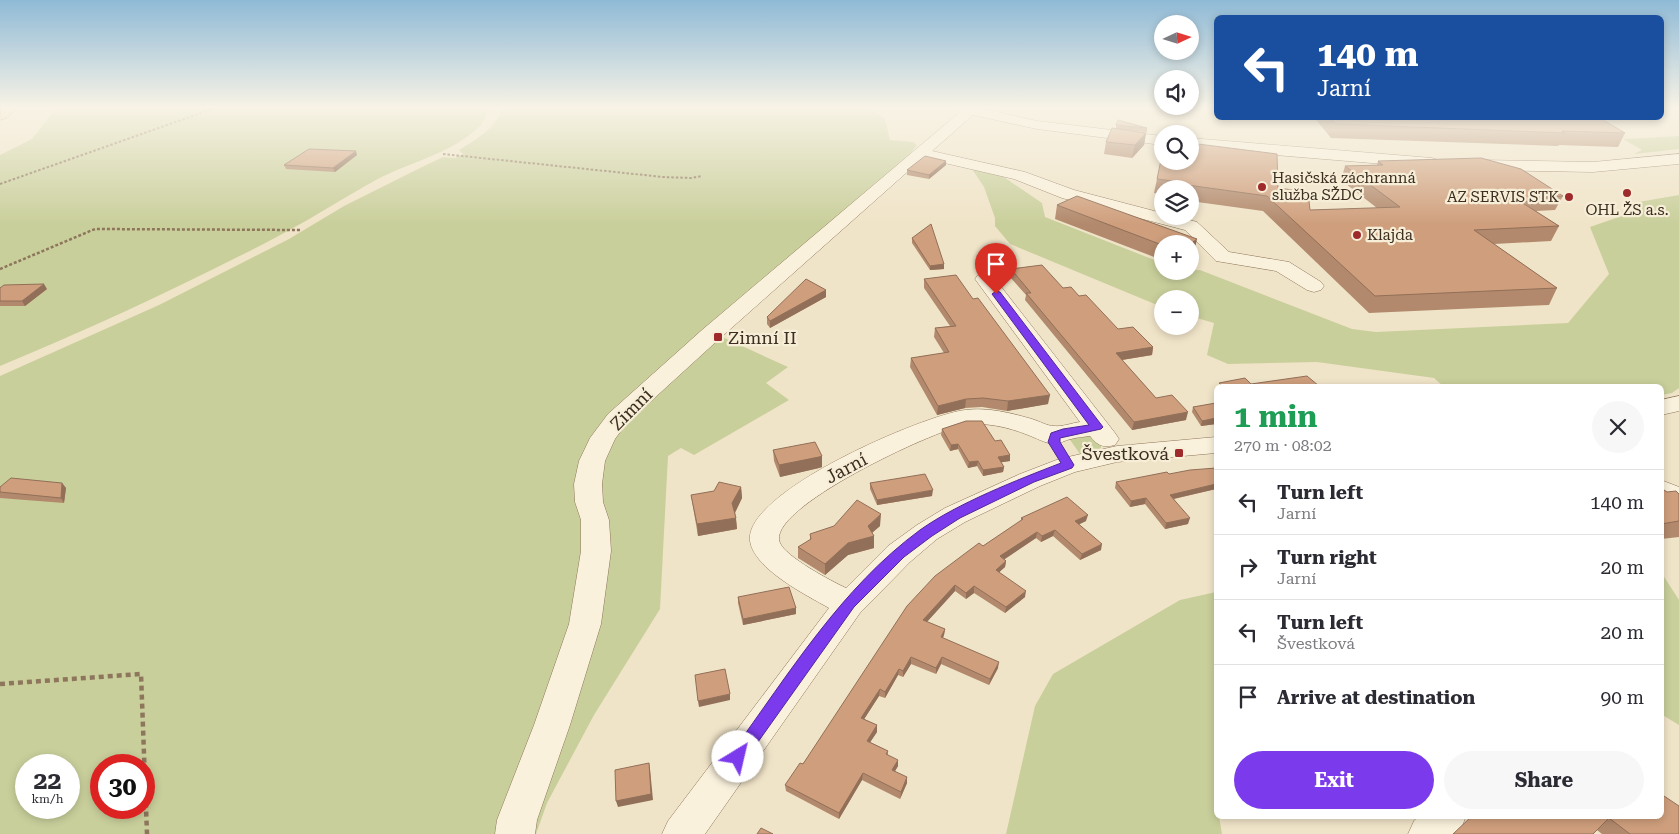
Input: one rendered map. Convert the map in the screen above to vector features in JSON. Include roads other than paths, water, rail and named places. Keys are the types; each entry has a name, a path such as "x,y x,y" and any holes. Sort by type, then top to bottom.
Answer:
{"street":[{"name":"Zimní","path":"515,834 517,820 552,725 585,624 596,551 594,520 589,502 588,484 592,461 603,438 617,419 710,335 927,146"},
{"path":"1226,146 1446,164"},
{"path":"920,153 1020,175 1068,194 1191,226 1223,257 1282,266 1314,286"},
{"path":"1466,165 1594,167 1679,159"},
{"path":"985,279 1117,454"},
{"path":"1664,407 1679,403"},
{"name":"Jarní","path":"849,604 784,565 769,552 764,538 766,527 783,508 843,469 900,440 941,423 963,418 984,417 1050,434 1097,427"},
{"path":"1050,434 1068,465"},
{"path":"682,834 849,604 899,554 927,532 955,515 1030,480 1068,465 1117,454 1214,444"},
{"path":"1664,490 1679,498"},
{"path":"1428,834 1445,819"}],"place":[{"name":"Hasičská záchranná služba SŽDC","path":"1262,187"},
{"name":"OHL ŽS a.s.","path":"1627,193"},
{"name":"AZ SERVIS STK","path":"1569,197"},
{"name":"Klajda","path":"1357,235"},
{"name":"Zimní II","path":"718,337"},
{"name":"Švestková","path":"1179,453"}]}
